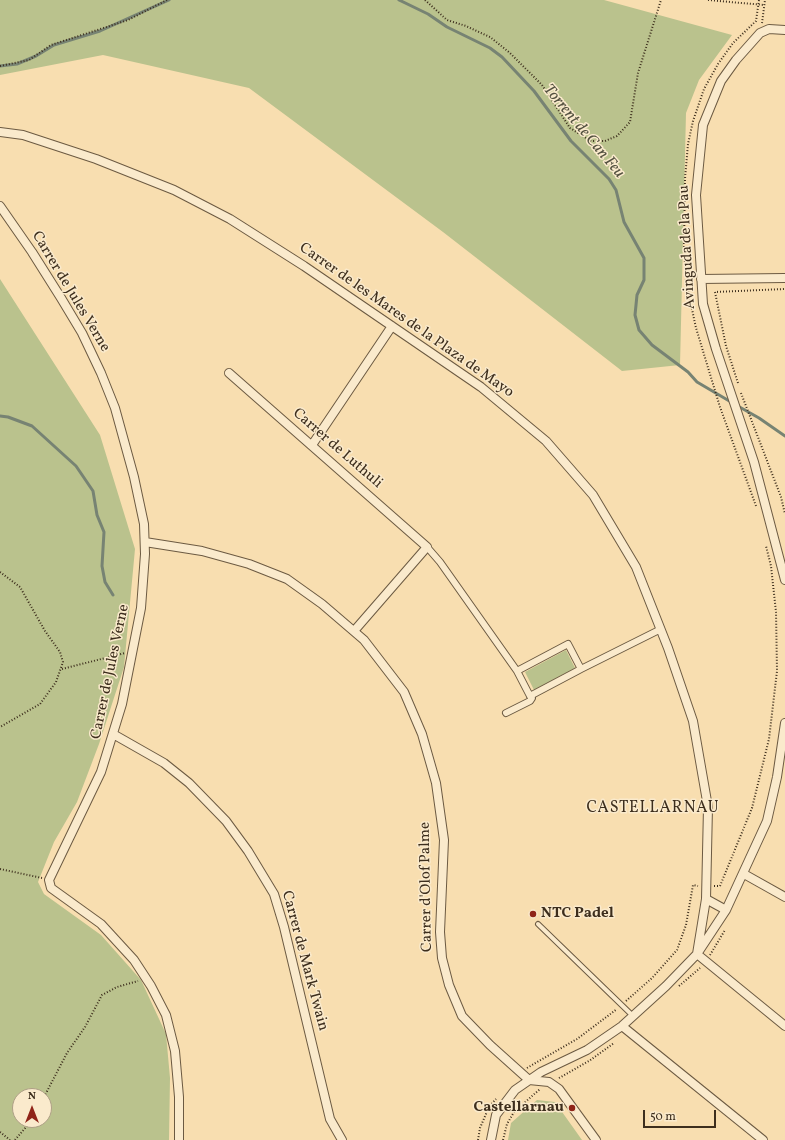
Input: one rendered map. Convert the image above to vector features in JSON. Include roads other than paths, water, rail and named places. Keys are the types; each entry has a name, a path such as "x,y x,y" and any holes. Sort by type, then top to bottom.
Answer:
{"street":[{"name":"Avinguda de la Pau","path":"782,29 769,29 761,32 740,55 721,81 704,125 696,195 703,304 716,350 754,462 785,580"},
{"name":"Carrer de les Mares de la Plaza de Mayo","path":"0,132 22,135 96,159 174,190 230,219 304,266 481,387 546,440 593,495 636,567 661,629 693,721 707,799 708,838 706,899 697,954"},
{"name":"Carrer de Jules Verne","path":"0,206 32,252 65,304 82,333 101,373 115,408 134,477 144,524 145,542 141,608 133,652 113,734 101,772 49,880 51,888 101,924 134,960 147,979 166,1015 175,1051 179,1097 180,1140"},
{"path":"701,279 785,278"},
{"path":"312,445 392,326"},
{"name":"Carrer de Luthuli","path":"229,373 427,547"},
{"name":"Carrer d'Olof Palme","path":"145,542 202,551 249,564 287,579 364,640 404,692 422,734 436,783 444,840 440,932 442,958 449,985 462,1016 490,1045 529,1080"},
{"path":"354,631 427,547 440,562 517,671 532,698 530,701 506,713"},
{"path":"530,696 661,629"},
{"path":"517,671 568,644 581,669"},
{"path":"491,1140 496,1114 515,1090 541,1072 587,1050 622,1026 666,986 697,954 726,910 744,874 767,821 781,777 785,723"},
{"name":"Carrer de Mark Twain","path":"113,734 164,763 189,783 226,821 248,851 274,894 284,927 330,1119 342,1140"},
{"path":"744,874 785,897"},
{"path":"706,899 726,910"},
{"path":"697,954 785,1026"},
{"path":"622,1026 763,1140"},
{"path":"529,1080 549,1082 559,1089 596,1140"}],"lane":[{"path":"538,924 633,1016"}],"waterway":[{"name":"Torrent de Can Feu","path":"0,66 17,64 36,56 54,45 100,31 169,0"},
{"name":"Torrent de Can Feu","path":"399,0 428,14 447,27 490,48 502,57 534,91 571,141 609,179 616,190 624,222 644,258 644,280 637,295 635,315 639,330 652,345 688,372 697,382 731,402"},
{"name":"Torrent de Can Feu","path":"736,405 759,418 785,436"},
{"path":"0,416 8,417 32,426 76,466 93,491 97,515 104,532 102,566 105,582 113,595"}],"place":[{"name":"NTC Padel","path":"533,914"},
{"name":"Castellarnau","path":"572,1108"}],"district":[{"name":"CASTELLARNAU","path":"653,809"}]}
